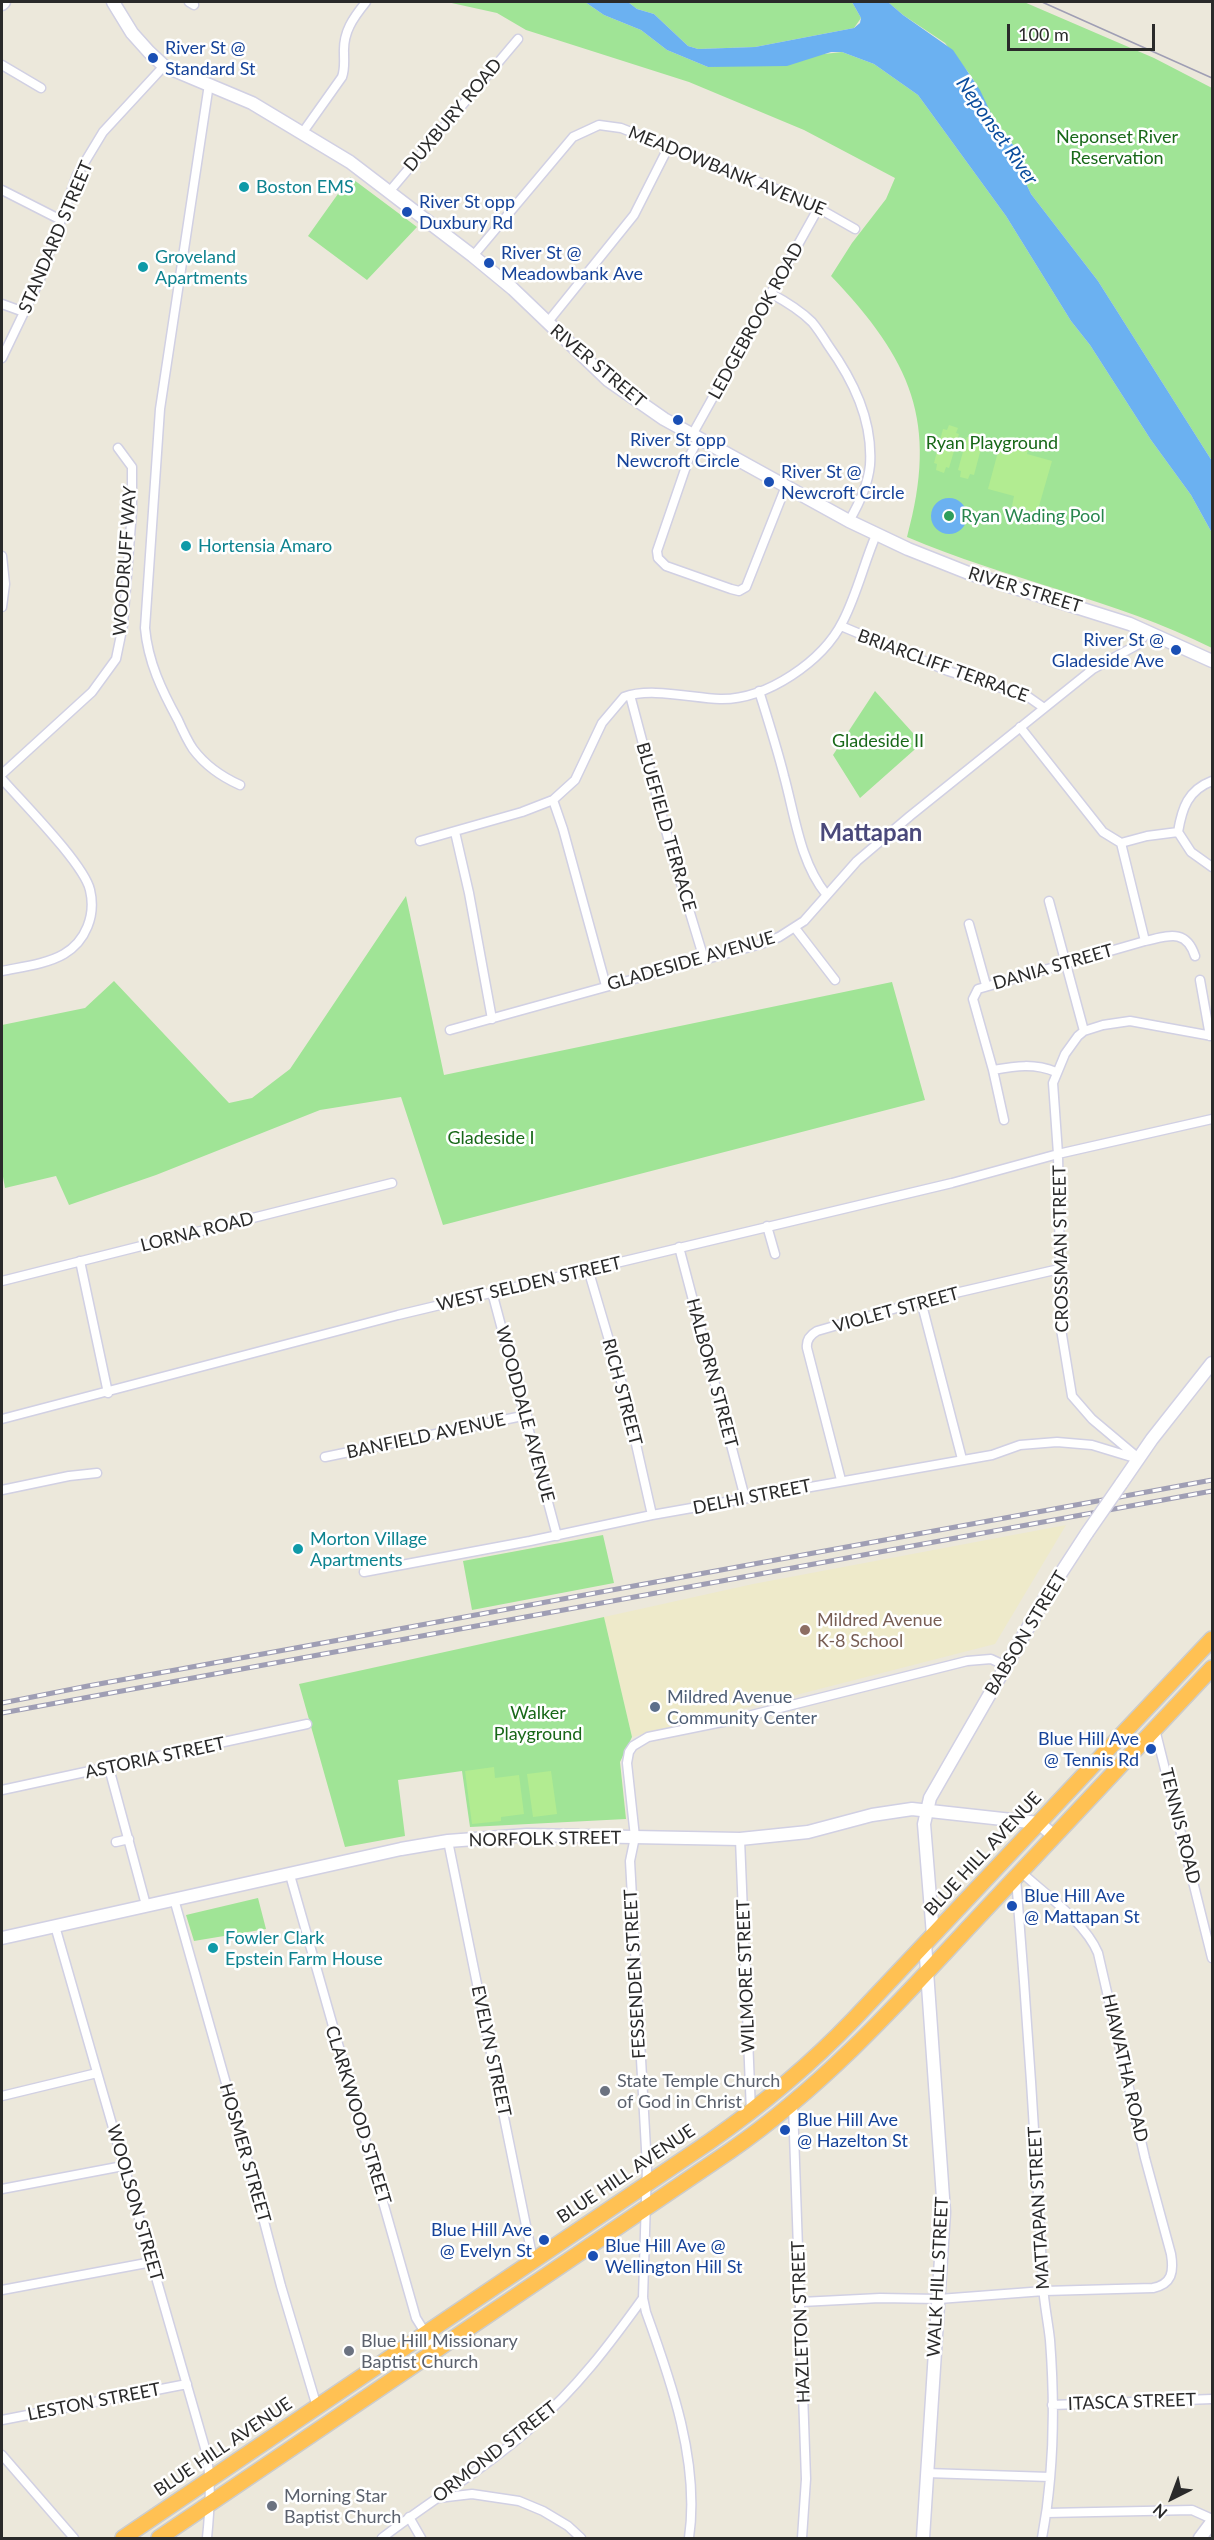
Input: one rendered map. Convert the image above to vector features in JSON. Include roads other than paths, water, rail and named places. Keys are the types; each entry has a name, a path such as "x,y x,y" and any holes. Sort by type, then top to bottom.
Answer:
{"highway":[{"name":"BLUE HILL AVENUE","path":"123,2538 751,2112 814,2059 1212,1639"},
{"path":"159,2538 759,2131 792,2105 838,2064 927,1973 1212,1668"}],"main road":[{"name":"RIVER STREET","path":"116,3 132,33 164,66 252,102 350,162 473,256 619,388 695,437 876,535 971,574 1148,631 1212,661"},
{"name":"BABSON STREET","path":"929,1939 924,1824 930,1798 1048,1593 1138,1459 1212,1363"},
{"name":"NORFOLK STREET","path":"2,1938 401,1849 448,1841 527,1835 740,1839 808,1832 895,1810 926,1810 1039,1823"},
{"path":"1039,1823 1055,1837"},
{"name":"WALK HILL STREET","path":"923,2538 944,2212 927,1973 929,1939"},
{"path":"1200,2538 1212,2521"}],"street":[{"path":"303,132 342,77 345,69 346,30 366,2"},
{"name":"DUXBURY ROAD","path":"389,192 518,39"},
{"path":"2,65 41,88"},
{"name":"STANDARD STREET","path":"2,358 40,279 77,176 103,132 164,66"},
{"path":"209,84 160,409 146,628 147,646 157,677 192,748 226,779 240,785"},
{"name":"MEADOWBANK AVENUE","path":"473,256 565,144 586,129 599,125 621,128 669,146 819,207 855,229"},
{"path":"547,323 634,215 669,146"},
{"path":"2,190 61,220"},
{"name":"LEDGEBROOK ROAD","path":"786,486 751,581 739,591 663,564 658,558 658,547 695,437 770,293 819,207"},
{"path":"770,293 790,304 813,323 843,367 859,397 868,436 870,464 865,488 849,521"},
{"path":"2,304 24,312"},
{"name":"WOODRUFF WAY","path":"2,774 92,692 116,659 123,625 132,510 132,467 118,448"},
{"path":"420,841 522,813 553,800 575,780 602,723 624,697 655,693 724,699 759,692 794,675 825,648 841,626 876,535"},
{"path":"2,556 5,584 2,607"},
{"name":"BRIARCLIFF TERRACE","path":"841,626 948,671 1027,696 1044,708"},
{"name":"GLADESIDE AVENUE","path":"450,1030 761,944 795,928 804,921 857,861 1100,664 1137,645 1148,631"},
{"path":"759,692 805,854 813,878 826,894"},
{"name":"BLUEFIELD TERRACE","path":"630,695 673,857 704,958"},
{"path":"1020,727 1103,832 1121,843 1145,941"},
{"path":"2,779 81,871 90,889 92,911 87,930 63,955 2,971"},
{"path":"1212,780 1184,803 1178,832 1191,852 1212,867"},
{"path":"553,800 606,986"},
{"path":"455,832 470,893 492,1019"},
{"path":"1121,843 1147,836 1178,832"},
{"path":"1049,901 1084,1031"},
{"path":"969,924 986,985"},
{"path":"795,928 835,980"},
{"name":"DANIA STREET","path":"993,1070 973,999 978,989 1145,941 1171,936 1181,937 1192,945 1195,956"},
{"path":"1004,1120 993,1070 1025,1065 1042,1066 1056,1072 1065,1054 1084,1031 1103,1025 1130,1021 1211,1036 1200,981"},
{"name":"CROSSMAN STREET","path":"1056,1072 1053,1083 1058,1154 1061,1329 1072,1396 1092,1419 1138,1459"},
{"name":"WEST SELDEN STREET","path":"2,1419 108,1393 284,1344 492,1292 952,1183 1058,1154 1212,1119"},
{"name":"LORNA ROAD","path":"2,1281 392,1183"},
{"path":"767,1226 775,1254"},
{"name":"HALBORN STREET","path":"679,1247 745,1498"},
{"path":"80,1261 108,1393"},
{"name":"RICH STREET","path":"588,1269 624,1391 652,1515"},
{"name":"VIOLET STREET","path":"841,1480 807,1348 808,1339 816,1330 921,1301 1059,1269"},
{"name":"WOODDALE AVENUE","path":"492,1292 557,1536"},
{"path":"921,1301 962,1459"},
{"name":"BANFIELD AVENUE","path":"325,1457 526,1415"},
{"name":"DELHI STREET","path":"364,1572 557,1536 652,1515 992,1455 1035,1442 1092,1445 1138,1459"},
{"path":"2,1490 69,1476 97,1473"},
{"name":"FESSENDEN STREET","path":"689,2538 690,2489 683,2432 677,2403 643,2298 647,2167 630,1861 635,1837 627,1763 629,1752 633,1746 648,1737 732,1720 967,1661 991,1659 1006,1666"},
{"name":"ASTORIA STREET","path":"2,1790 307,1724"},
{"name":"TENNIS ROAD","path":"1155,1729 1212,1958"},
{"path":"109,1768 146,1905"},
{"path":"116,1842 129,1839"},
{"name":"WILMORE STREET","path":"740,1839 751,2112"},
{"name":"EVELYN STREET","path":"448,1841 533,2260"},
{"name":"CLARKWOOD STREET","path":"290,1875 416,2318 436,2350"},
{"name":"HIAWATHA ROAD","path":"1019,1875 1077,1924 1092,1940 1098,1953 1172,2262 1172,2277 1160,2286 1138,2289 1044,2291"},
{"name":"MATTAPAN STREET","path":"1019,1875 1044,2291 1050,2340 1052,2405 1050,2477 1042,2538"},
{"name":"HOSMER STREET","path":"174,1899 281,2286 317,2407"},
{"name":"WOOLSON STREET","path":"55,1926 207,2456 210,2504 207,2538"},
{"path":"2,2096 97,2073"},
{"name":"HAZLETON STREET","path":"792,2105 806,2479 802,2538"},
{"path":"2,2189 123,2166"},
{"path":"2,2290 152,2262"},
{"path":"801,2302 880,2298 939,2299 1044,2291"},
{"name":"ORMOND STREET","path":"382,2538 531,2428 550,2411 604,2351 643,2298"},
{"name":"LESTON STREET","path":"2,2420 187,2384"},
{"name":"ITASCA STREET","path":"1052,2405 1212,2398"},
{"path":"2,2455 74,2538"},
{"path":"926,2473 1050,2477"},
{"path":"437,2498 472,2494 519,2501 560,2521 581,2538"},
{"path":"1047,2512 1192,2510 1212,2521"},
{"path":"409,2517 420,2538"}],"water":[{"name":"Neponset River","path":"585,2 628,2 637,9 654,14 688,46 698,49 755,47 854,28 860,23 861,18 852,2 888,2 953,50 980,90 996,124 1014,146 1022,175 1031,194 1098,281 1212,461 1212,533 1191,495 1151,440 1090,345 1071,321 1006,216 918,95 874,64 842,52 831,52 787,66 708,67 667,50 641,30 604,15"},
{"name":"Ryan Wading Pool","path":"949,498 962,503 967,516 962,529 949,534 936,529 931,516 936,503"}],"tram line":[{"path":"1042,2 1212,78"}],"railway":[{"path":"2,1703 1212,1480"},
{"path":"2,1713 1212,1491"}],"place":[{"name":"River St @ Standard St","path":"153,58"},
{"name":"Boston EMS","path":"244,187"},
{"name":"River St opp Duxbury Rd","path":"407,212"},
{"name":"River St @ Meadowbank Ave","path":"489,263"},
{"name":"Groveland Apartments","path":"143,267"},
{"name":"River St opp Newcroft Circle","path":"678,420"},
{"name":"River St @ Newcroft Circle","path":"769,482"},
{"name":"Ryan Wading Pool","path":"949,516"},
{"name":"Hortensia Amaro","path":"186,546"},
{"name":"River St @ Gladeside Ave","path":"1176,650"},
{"name":"Morton Village Apartments","path":"298,1549"},
{"name":"Mildred Avenue K-8 School","path":"805,1630"},
{"name":"Mildred Avenue Community Center","path":"655,1707"},
{"name":"Blue Hill Ave @ Tennis Rd","path":"1151,1749"},
{"name":"Blue Hill Ave @ Mattapan St","path":"1012,1906"},
{"name":"Fowler Clark Epstein Farm House","path":"213,1948"},
{"name":"State Temple Church of God in Christ","path":"605,2091"},
{"name":"Blue Hill Ave @ Hazelton St","path":"785,2130"},
{"name":"Blue Hill Ave @ Evelyn St","path":"544,2240"},
{"name":"Blue Hill Ave @ Wellington Hill St","path":"593,2256"},
{"name":"Blue Hill Missionary Baptist Church","path":"349,2351"},
{"name":"Morning Star Baptist Church","path":"272,2506"}],"district":[{"name":"Mattapan","path":"871,833"}],"park label":[{"name":"Neponset River Reservation","path":"1117,147"},
{"name":"Ryan Playground","path":"992,443"},
{"name":"Gladeside II","path":"878,741"},
{"name":"Gladeside I","path":"491,1138"},
{"name":"Walker Playground","path":"538,1723"}]}
